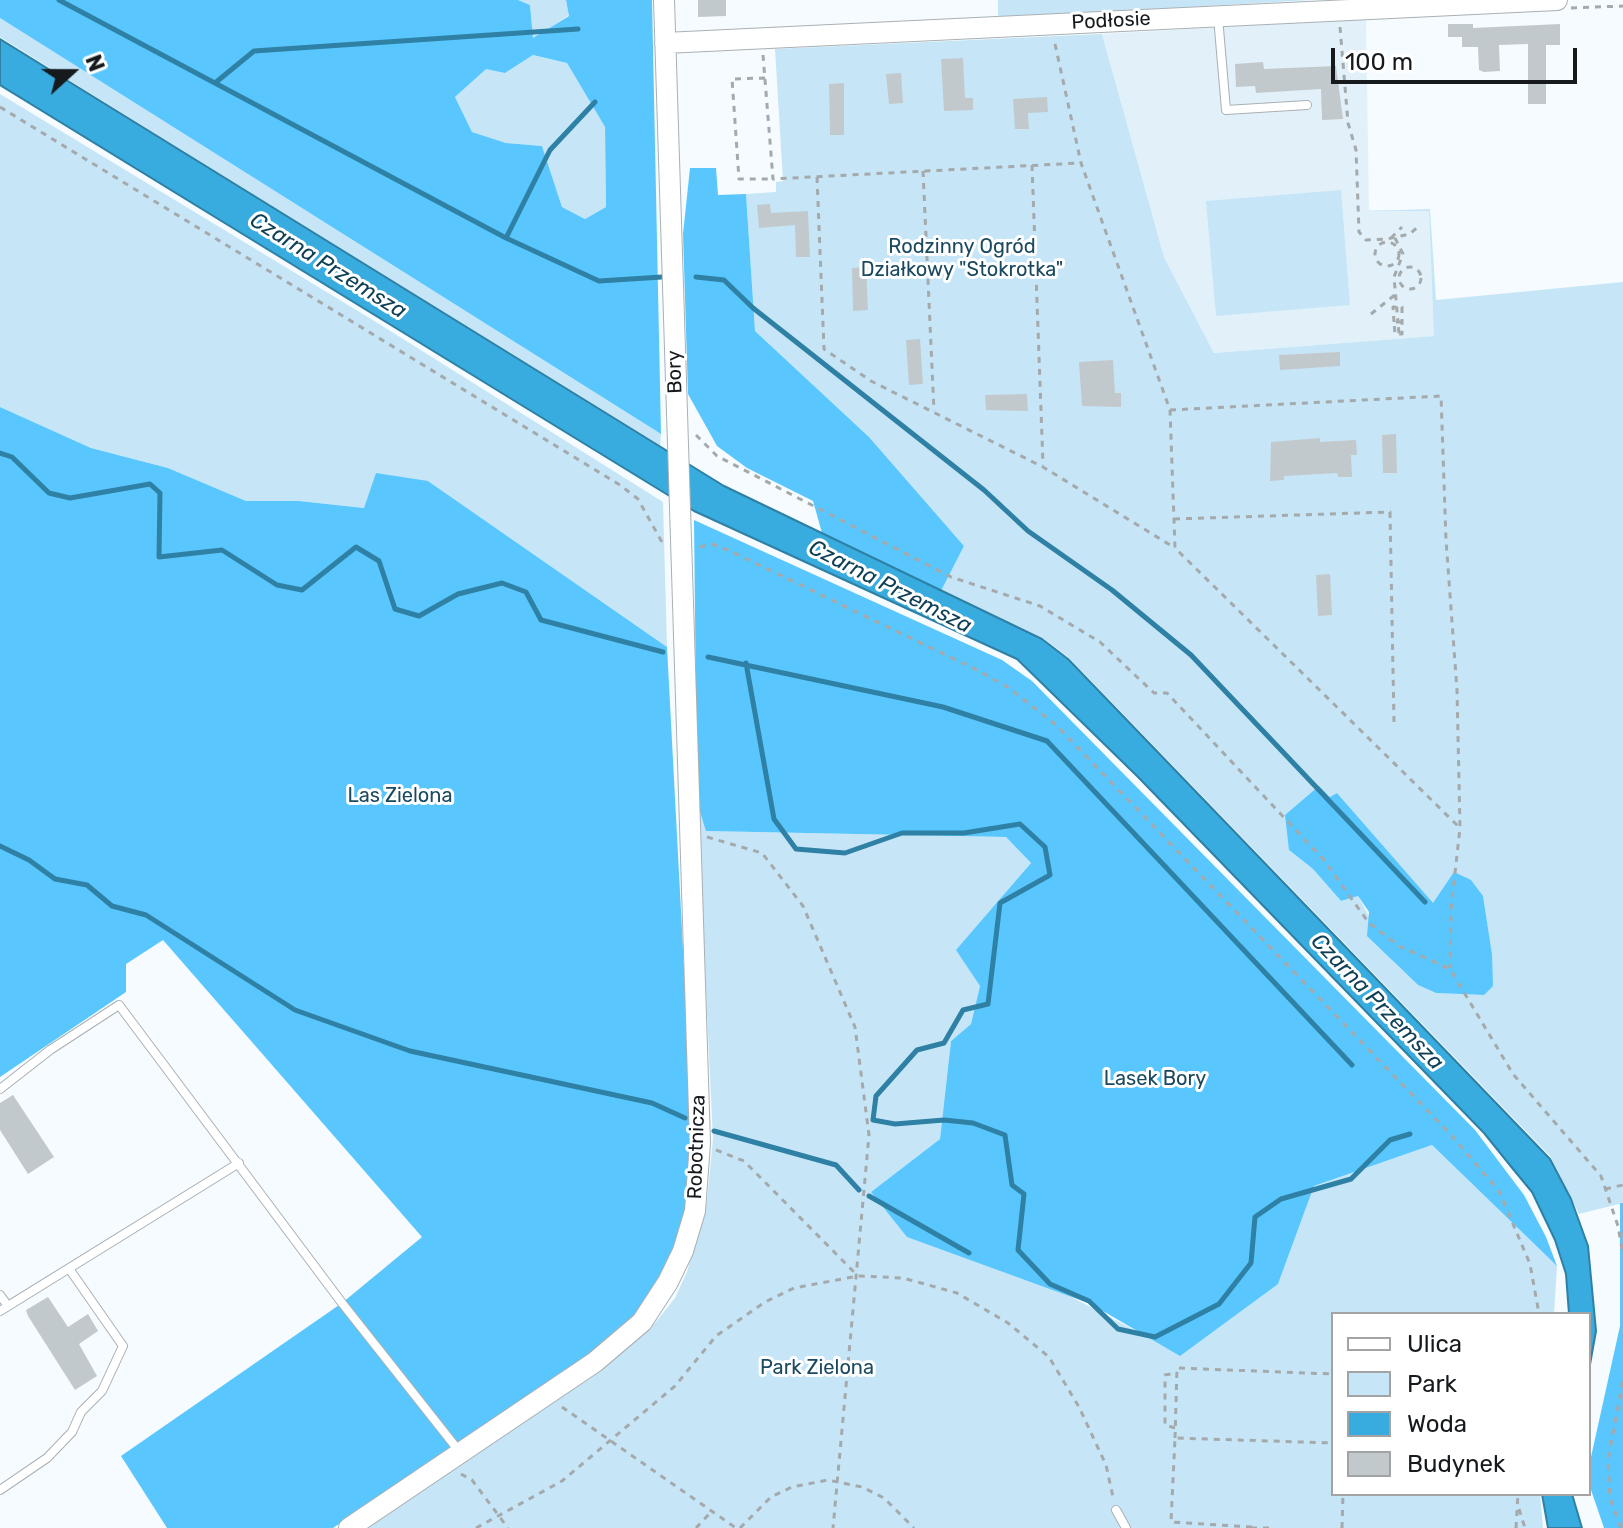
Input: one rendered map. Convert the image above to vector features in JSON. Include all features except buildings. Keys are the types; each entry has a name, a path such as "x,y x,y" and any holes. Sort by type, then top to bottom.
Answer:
{"street":[{"name":"Bory","path":"664,0 688,745"},
{"name":"Podłosie","path":"665,43 1557,0"},
{"name":"Robotnicza","path":"349,1528 611,1350 642,1322 661,1296 691,1228 699,1190 700,1143 688,745"}],"lane":[{"path":"1218,16 1226,110 1307,105"},
{"path":"0,1089 50,1050 119,1005 454,1456"},
{"path":"0,1295 4,1309 239,1163"},
{"path":"0,1490 47,1458 72,1432 81,1412 102,1391 123,1346 70,1270"},
{"path":"1116,1510 1126,1528"}],"path":[{"path":"1339,19 1348,123 1356,150 1359,232 1366,240 1390,239 1410,234 1420,225"},
{"path":"1051,24 1081,163 1170,410 1175,548"},
{"path":"762,39 773,179"},
{"path":"765,78 732,79 739,179 1081,163"},
{"path":"0,107 620,485 638,499 681,552 706,544 728,550 979,671 1030,704 1102,772 1451,1135 1499,1191 1511,1213 1530,1264 1539,1312"},
{"path":"1032,165 1043,467"},
{"path":"923,171 934,413"},
{"path":"817,177 824,349 871,381 1043,467 1175,548 1460,828"},
{"path":"1390,239 1399,255 1396,262 1386,266 1379,263 1375,252 1402,227"},
{"path":"1390,239 1403,254 1396,294 1399,334"},
{"path":"1415,267 1422,280 1418,286 1408,289 1402,285 1398,274 1415,267"},
{"path":"1371,314 1396,294"},
{"path":"1170,410 1441,396 1446,540 1457,690 1460,828 1451,909 1450,969 1513,1074 1601,1176 1618,1226 1623,1255"},
{"path":"690,431 717,456 806,505 951,577 1040,606 1100,642 1154,693 1167,693 1323,859 1369,923 1399,946 1450,969"},
{"path":"1174,519 1390,512 1394,722"},
{"path":"692,832 762,853 803,906 855,1027 869,1135 833,1528"},
{"path":"700,1143 744,1161 858,1276"},
{"path":"1605,1189 1623,1185"},
{"path":"476,1528 500,1518 562,1481 675,1386 716,1336 765,1302 794,1288 858,1276 903,1278 957,1293 1008,1323 1049,1357 1079,1407 1106,1465 1116,1510"},
{"path":"1270,1528 1171,1522 1177,1368 1331,1374"},
{"path":"1175,1428 1165,1425 1165,1375 1177,1373"},
{"path":"1621,1528 1610,1498 1608,1460 1623,1380"},
{"path":"546,1395 610,1443 738,1528 753,1512 781,1492 803,1484 838,1482 862,1487 884,1498 914,1528"},
{"path":"1175,1438 1331,1443"},
{"path":"454,1456 456,1471 472,1480 508,1528"},
{"path":"1342,1528 1343,1496"},
{"path":"1516,1528 1518,1496"},
{"path":"1518,1505 1525,1528"},
{"path":"696,1528 711,1512"}],"shaded area":[{"path":"1366,19 1369,210 1429,210 1435,336 1214,353 1164,257 1102,34"}],"green space":[{"path":"0,0 518,0 530,5 533,38 569,16 566,0 652,0 661,434 0,18","holes":["533,55 567,63 605,127 606,207 585,219 562,207 542,146 506,143 472,132 455,97 486,69 505,73"]},
{"path":"518,0 566,0 569,15 533,39 530,5"},
{"path":"998,0 1311,0 998,18"},
{"path":"0,18 661,434 660,448 0,37"},
{"name":"Rodzinny Ogród Działkowy \"Stokrotka\"","path":"1102,34 1164,257 1214,353 1434,336 1429,211 1369,211 1430,209 1436,300 1623,282 1623,1203 1579,1214 1550,1156 1068,657 1043,638 941,591 964,546 869,437 755,331 746,194 776,192 776,182 783,181 775,49","holes":["1319,787 1331,797 1337,793 1433,904 1483,896 1492,954 1484,995 1436,993 1418,985 1393,961 1358,896 1341,901 1313,869 1289,850"]},
{"path":"533,55 567,63 605,127 606,207 585,219 562,207 542,146 506,143 472,132 455,97 486,68 505,73"},
{"path":"0,94 376,322 663,502 667,647 428,481 365,508 299,501 246,501 168,468 91,448 0,407"},
{"path":"690,168 716,168 718,195 746,194 755,331 869,437 964,546 941,591 822,533 813,501 747,468 717,446 688,394 683,234"},
{"path":"1341,190 1350,305 1216,316 1206,201"},
{"name":"Las Zielona","path":"0,407 91,448 168,468 246,501 299,501 364,508 376,473 428,481 667,647 693,1138 690,1187 682,1229 671,1259 638,1313 601,1349 333,1528 167,1528 121,1456 342,1303 422,1237 163,940 126,964 126,992 0,1077"},
{"name":"Lasek Bory","path":"694,520 1002,660 1032,681 1475,1130 1524,1195 1557,1266 1432,1145 1314,1186 1278,1284 1180,1356 1091,1304 907,1237 871,1192 940,1139 951,1041 971,1024 980,986 956,950 1031,863 1006,837 706,831 697,802"},
{"path":"1319,786 1330,797 1337,793 1433,903 1454,872 1471,880 1483,896 1492,954 1493,986 1484,995 1436,993 1418,985 1367,936 1369,912 1358,896 1341,901 1313,869 1289,850 1285,815"},
{"name":"Park Zielona","path":"697,802 707,831 1006,837 1031,863 957,950 980,986 971,1024 951,1041 940,1139 871,1192 1142,1334 1278,1284 1314,1186 1432,1145 1557,1266 1554,1312 1331,1312 1331,1496 1540,1496 1543,1528 368,1528 610,1363 655,1323 675,1298 687,1272 707,1201 713,1139"},
{"path":"1620,1203 1623,1203 1623,1528 1604,1528 1591,1490 1591,1457 1620,1326"}],"water":[{"name":"Czarna Przemsza","path":"0,39 724,486 1042,639 1068,659 1550,1159 1571,1199 1588,1246 1596,1331 1591,1359 1591,1312 1569,1312 1566,1274 1555,1240 1532,1192 1484,1133 1138,777 1017,659 694,511 0,85"},
{"path":"1542,1496 1573,1496 1582,1528 1548,1528"}],"waterway":[{"path":"59,0 506,238 599,281 662,277"},
{"path":"215,83 254,51 578,29"},
{"path":"506,238 550,150 595,102"},
{"path":"696,277 724,280 753,308 984,490 1028,531 1112,590 1191,655 1425,902"},
{"path":"0,453 12,457 49,493 70,498 150,484 160,493 159,557 222,550 277,585 302,590 356,547 379,561 395,609 419,616 458,594 502,583 526,592 541,620 663,652"},
{"path":"708,657 943,707 1047,741 1352,1065"},
{"path":"746,663 774,819 796,849 845,853 902,833 964,833 1020,824 1045,847 1050,875 1000,903 988,1004 963,1010 944,1043 917,1050 876,1096 873,1120 895,1124 944,1120 973,1123 1005,1135 1012,1185 1024,1194 1018,1250 1050,1284 1089,1301 1118,1329 1155,1337 1219,1304 1251,1263 1255,1217 1281,1199 1351,1179 1390,1140 1410,1134"},
{"path":"0,846 29,860 55,879 87,885 112,906 146,915 295,1010 410,1051 652,1103 685,1118"},
{"path":"714,1131 836,1165 859,1190"},
{"path":"869,1196 969,1253"}]}
